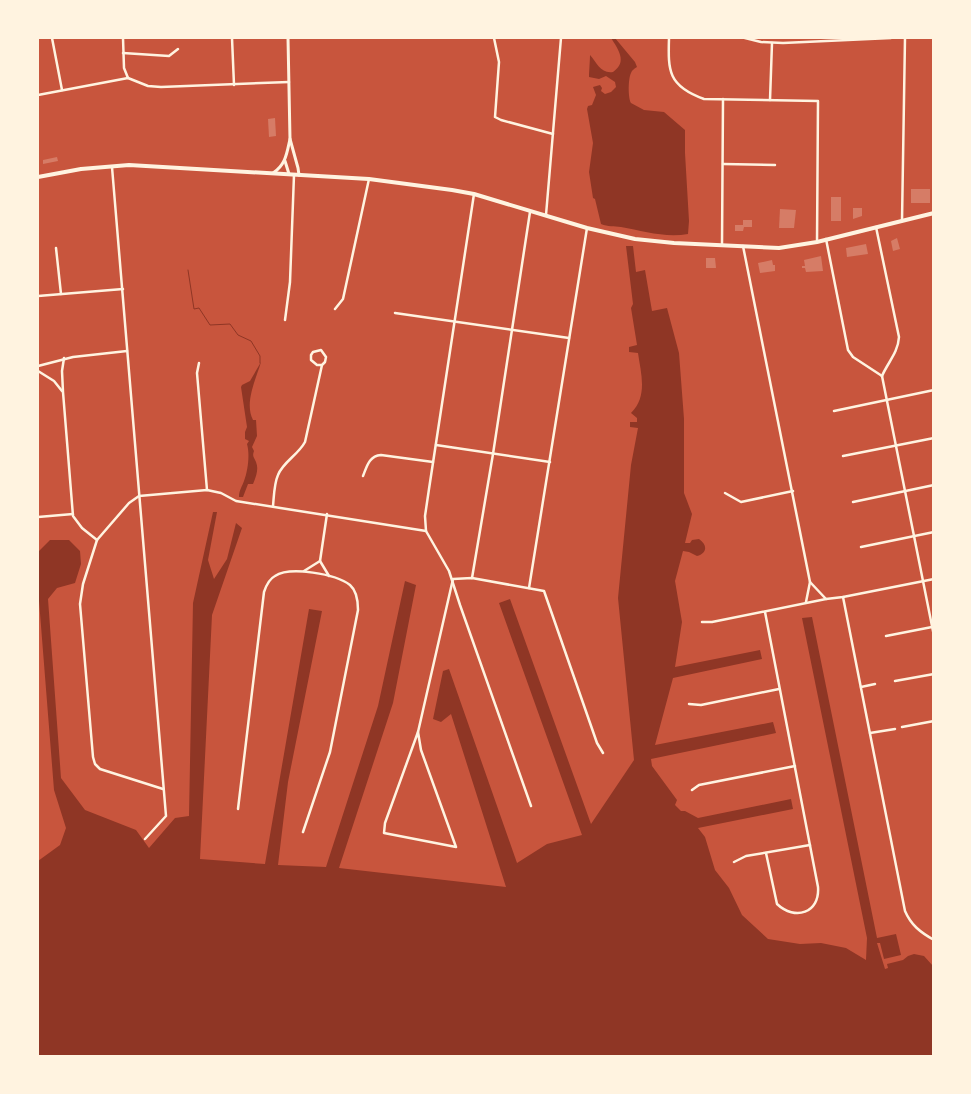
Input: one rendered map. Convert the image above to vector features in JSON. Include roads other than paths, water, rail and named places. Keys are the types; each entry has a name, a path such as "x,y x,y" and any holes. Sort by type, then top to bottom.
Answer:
{"main road":[{"path":"288,38 290,139 296,160 297,175"},
{"path":"272,174 281,167 290,139"},
{"path":"284,161 290,158 296,160"},
{"path":"284,161 289,174"},
{"path":"38,177 81,169 112,166 145,166 369,179 474,194 587,228 648,241 779,248 816,242 934,214"}],"street":[{"path":"52,38 62,90"},
{"path":"123,38 124,68 128,78"},
{"path":"232,38 234,85"},
{"path":"494,38 499,62 495,117 553,134"},
{"path":"546,215 561,38"},
{"path":"669,38 670,69 675,80 684,90 692,94 704,98 818,101 816,242"},
{"path":"744,38 772,43 891,38"},
{"path":"902,221 904,38"},
{"path":"770,100 772,43"},
{"path":"123,53 169,56 178,49"},
{"path":"38,94 128,78 148,86 161,87 289,82"},
{"path":"722,244 723,99"},
{"path":"723,164 775,165"},
{"path":"112,166 166,816 145,839"},
{"path":"285,320 290,282 297,175"},
{"path":"335,309 343,299 369,179"},
{"path":"474,194 425,516 426,530 453,579 460,605 531,806"},
{"path":"472,578 530,210"},
{"path":"876,227 899,337 898,347 887,363 882,376 934,636"},
{"path":"529,588 587,228"},
{"path":"826,239 848,350 853,357 882,376"},
{"path":"743,246 810,582 806,602"},
{"path":"56,248 61,294"},
{"path":"38,296 123,289"},
{"path":"395,313 569,338"},
{"path":"273,506 278,474 301,450 304,442 322,365 326,357 321,350 317,350 311,355 311,360 317,365 322,365"},
{"path":"38,366 64,358 127,351"},
{"path":"64,358 62,371 63,392 73,514 82,528 97,540"},
{"path":"199,363 197,373 207,490"},
{"path":"38,371 54,381 63,392"},
{"path":"834,411 934,390"},
{"path":"843,456 934,438"},
{"path":"436,445 550,462"},
{"path":"363,476 369,461 374,456 381,455 433,462"},
{"path":"853,502 934,486"},
{"path":"163,789 100,769 95,764 93,757 80,604 83,584 97,540 129,503 139,496 207,490 221,493 236,501 426,530"},
{"path":"725,493 741,502 793,490"},
{"path":"38,517 73,514"},
{"path":"327,514 320,561 329,576"},
{"path":"861,547 934,532"},
{"path":"303,571 320,561"},
{"path":"238,809 253,677 264,592 267,583 274,576 284,572 303,571 343,580 351,586 358,601 358,610 330,752 303,832"},
{"path":"453,579 472,578 544,591 597,743 603,753"},
{"path":"418,732 421,750 456,847 384,833 385,823 418,732 453,579"},
{"path":"702,622 712,622 765,612 826,598 842,598 934,579"},
{"path":"810,582 826,598"},
{"path":"842,598 905,911 914,926 934,940"},
{"path":"765,612 819,895 816,903 808,910 800,913 790,912 777,904 766,853"},
{"path":"886,636 933,627"},
{"path":"895,681 934,674"},
{"path":"861,687 875,684"},
{"path":"690,704 701,705 779,689"},
{"path":"902,727 934,721"},
{"path":"870,734 895,729"},
{"path":"692,790 699,785 794,766"},
{"path":"734,862 746,856 810,845"}],"waterway":[{"path":"188,270 194,309 199,308 210,325 230,324 238,335 251,341 260,356 260,363"}]}
